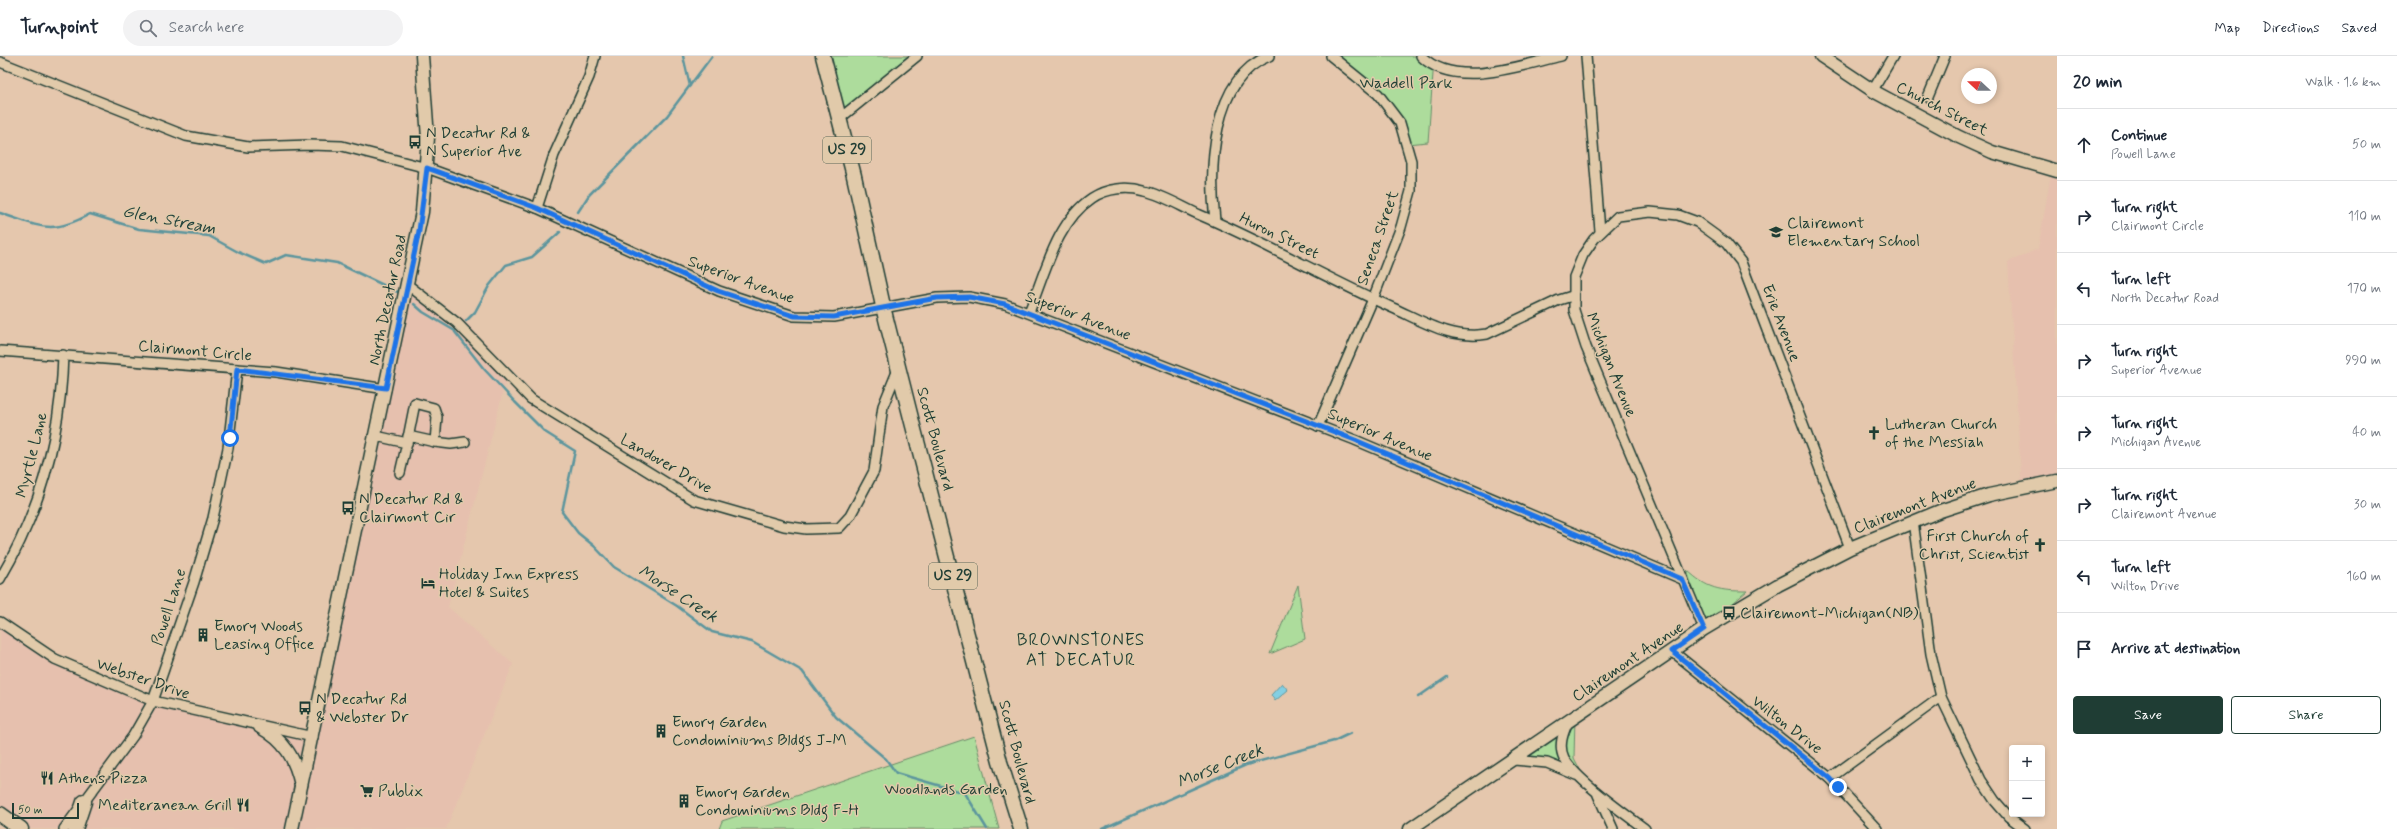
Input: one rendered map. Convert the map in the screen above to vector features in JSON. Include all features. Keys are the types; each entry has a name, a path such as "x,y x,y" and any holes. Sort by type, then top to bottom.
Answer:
{"main road":[{"name":"North Decatur Road","path":"292,829 313,737 422,212 427,168 428,124 422,56"},
{"name":"Scott Boulevard","path":"823,56 854,176 884,308 1000,762 1021,829"},
{"name":"Church Street","path":"1821,56 1873,90 1992,152 2057,171"},
{"name":"Clairemont Avenue","path":"1410,829 1514,760 1704,629 1778,585 1850,548 1913,521 1989,495 2057,481"},
{"path":"260,727 277,737 287,748 298,770 302,788"},
{"path":"75,829 84,802"},
{"path":"0,814 21,829"}],"street":[{"path":"537,208 554,155 589,77 595,56"},
{"path":"839,119 917,56"},
{"path":"1215,221 1212,171 1216,139 1224,108 1235,85 1248,68 1269,56"},
{"name":"Seneca Street","path":"1318,426 1373,299 1400,227 1411,191 1411,161 1400,123 1378,94 1331,56"},
{"path":"1422,56 1443,71 1473,73 1561,56"},
{"path":"1586,56 1600,231"},
{"path":"1873,90 1893,56"},
{"path":"1928,97 1945,56"},
{"name":"Superior Avenue","path":"0,62 186,136 248,147 310,145 342,146 427,168 537,208 718,291 794,316 834,317 937,298 969,297 1005,304 1029,312 1318,426 1682,579"},
{"name":"Huron Street","path":"1029,312 1060,235 1073,214 1093,197 1122,187 1145,191 1215,221 1373,299 1449,333 1474,336 1498,330 1559,300 1572,296"},
{"name":"Erie Avenue","path":"1600,231 1618,216 1650,212 1678,215 1697,222 1713,232 1726,243 1741,262 1850,548"},
{"name":"Michigan Avenue","path":"1600,231 1580,262 1574,278 1572,296 1576,322 1704,629"},
{"name":"Landover Drive","path":"408,285 457,323 524,393 591,438 694,500 784,526 806,529 839,528 850,516 874,470 883,406 899,367"},
{"name":"Clairmont Circle","path":"0,351 237,369 386,388"},
{"name":"Myrtle Lane","path":"0,579 29,522 48,463 58,416 63,356"},
{"name":"Powell Lane","path":"64,829 133,736 153,701 194,582 213,518 228,448 237,369"},
{"path":"400,473 415,403 434,408 437,417 435,442"},
{"path":"376,436 451,444 465,442"},
{"path":"1913,521 1931,654 1941,697 1981,780 1994,801 2009,817 2025,829"},
{"name":"Webster Drive","path":"0,622 55,659 153,701 260,727 313,737"},
{"name":"Wilton Drive","path":"1672,651 1830,778 1877,829"},
{"path":"1830,778 1941,697"},
{"path":"1568,722 1562,739 1563,753 1567,762 1585,781 1645,829"},
{"path":"1514,760 1532,760 1557,766 1585,781"},
{"path":"1596,790 1613,829"}],"shaded area":[{"path":"2052,168 2057,169 2057,486 2022,491 2008,262 2038,249"},
{"path":"406,289 465,320 508,372 448,607 513,664 446,829 21,829 0,813 0,622 43,650 153,702 312,738 375,474"}],"green space":[{"path":"829,56 913,56 842,112"},
{"name":"Waddell Park","path":"1335,56 1426,56 1434,60 1428,142 1408,144 1403,122"},
{"path":"1687,570 1701,581 1714,588 1747,591 1703,629"},
{"path":"1298,585 1305,639 1270,654"},
{"path":"1575,717 1574,758 1586,781 1573,773 1514,758"},
{"name":"Woodlands Garden","path":"974,736 999,829 719,829 722,821"}],"water":[{"path":"1282,683 1288,690 1275,701 1271,695"}],"waterway":[{"path":"683,56 690,86"},
{"path":"578,212 589,195 667,116 712,56"},
{"name":"Glen Stream","path":"0,213 45,227 65,225 90,214 139,229 209,236 238,252 266,264 286,255 337,263 398,292"},
{"path":"466,321 475,312 489,286 506,265 532,257 560,232"},
{"path":"414,304 423,312 455,331"},
{"name":"Morse Creek","path":"455,332 484,369 545,432 575,451 562,512 578,533 594,546 614,567 677,606 712,632 752,642 802,671 836,717 886,759 896,773 965,793 987,829"},
{"path":"1418,697 1447,677"},
{"name":"Morse Creek","path":"1102,829 1246,765 1334,741 1351,733"}],"place":[{"name":"N Decatur Rd & N Superior Ave","path":"415,142"},
{"name":"Clairemont Elementary School","path":"1776,232"},
{"name":"Lutheran Church of the Messiah","path":"1874,433"},
{"name":"N Decatur Rd & Clairmont Cir","path":"348,508"},
{"name":"First Church of Christ, Scientist","path":"2040,545"},
{"name":"Holiday Inn Express Hotel & Suites","path":"428,583"},
{"name":"Clairemont-Michigan(NB)","path":"1729,613"},
{"name":"Emory Woods Leasing Office","path":"203,635"},
{"name":"N Decatur Rd & Webster Dr","path":"305,708"},
{"name":"Emory Garden Condominiums Bldgs J-M","path":"661,731"},
{"name":"Athens Pizza","path":"47,778"},
{"name":"Publix","path":"367,791"},
{"name":"Emory Garden Condominiums Bldg F-H","path":"684,801"},
{"name":"Mediteranean Grill","path":"243,805"}],"district":[{"name":"BROWNSTONES AT DECATUR","path":"1081,650"}],"route":[{"path":"230,438 237,369 276,372 386,388 419,231 427,168 537,208 718,291 794,316 834,317 937,298 969,297 1005,304 1029,312 1355,440 1682,579 1698,619 1704,629 1672,651 1680,659 1830,778 1838,787"}]}
